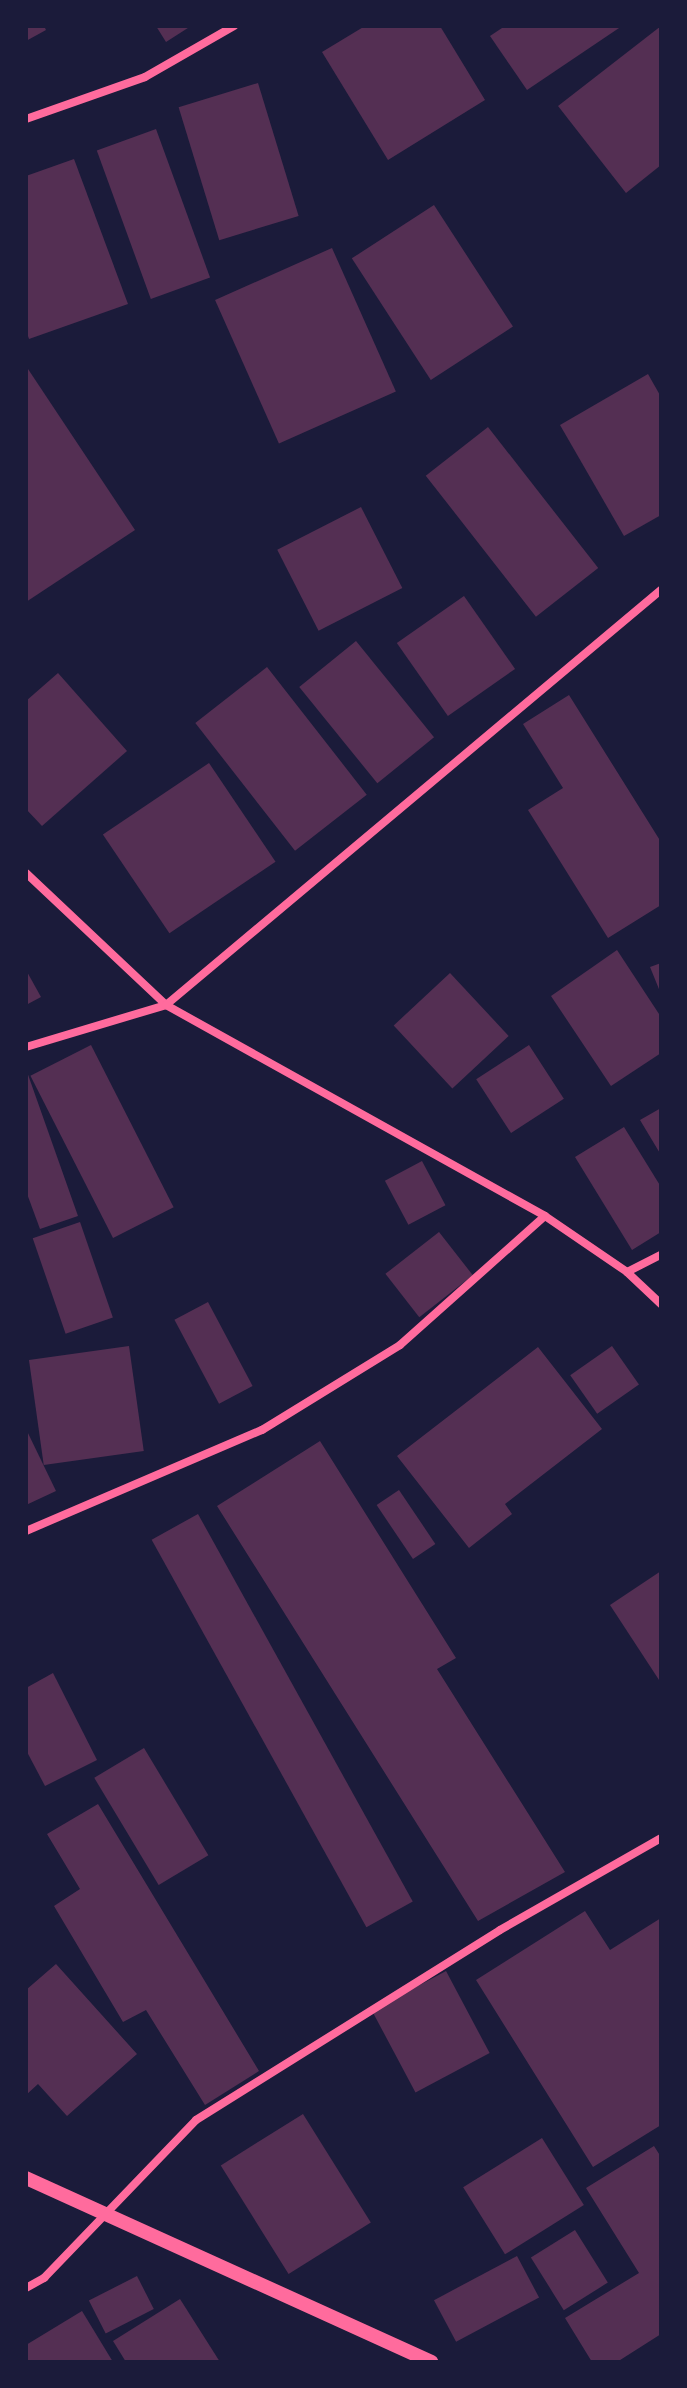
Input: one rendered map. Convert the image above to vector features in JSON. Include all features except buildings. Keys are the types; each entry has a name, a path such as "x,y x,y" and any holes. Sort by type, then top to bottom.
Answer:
{"street":[{"path":"26,119 145,77 234,26"},
{"path":"26,1047 166,1005 661,590"},
{"path":"26,873 166,1005 545,1216 627,1272 661,1304"},
{"path":"26,1531 275,1422 400,1345 545,1216"},
{"path":"627,1272 661,1255"},
{"path":"26,2288 44,2278 196,2120 500,1930 661,1838"},
{"path":"26,2178 425,2361"}]}
